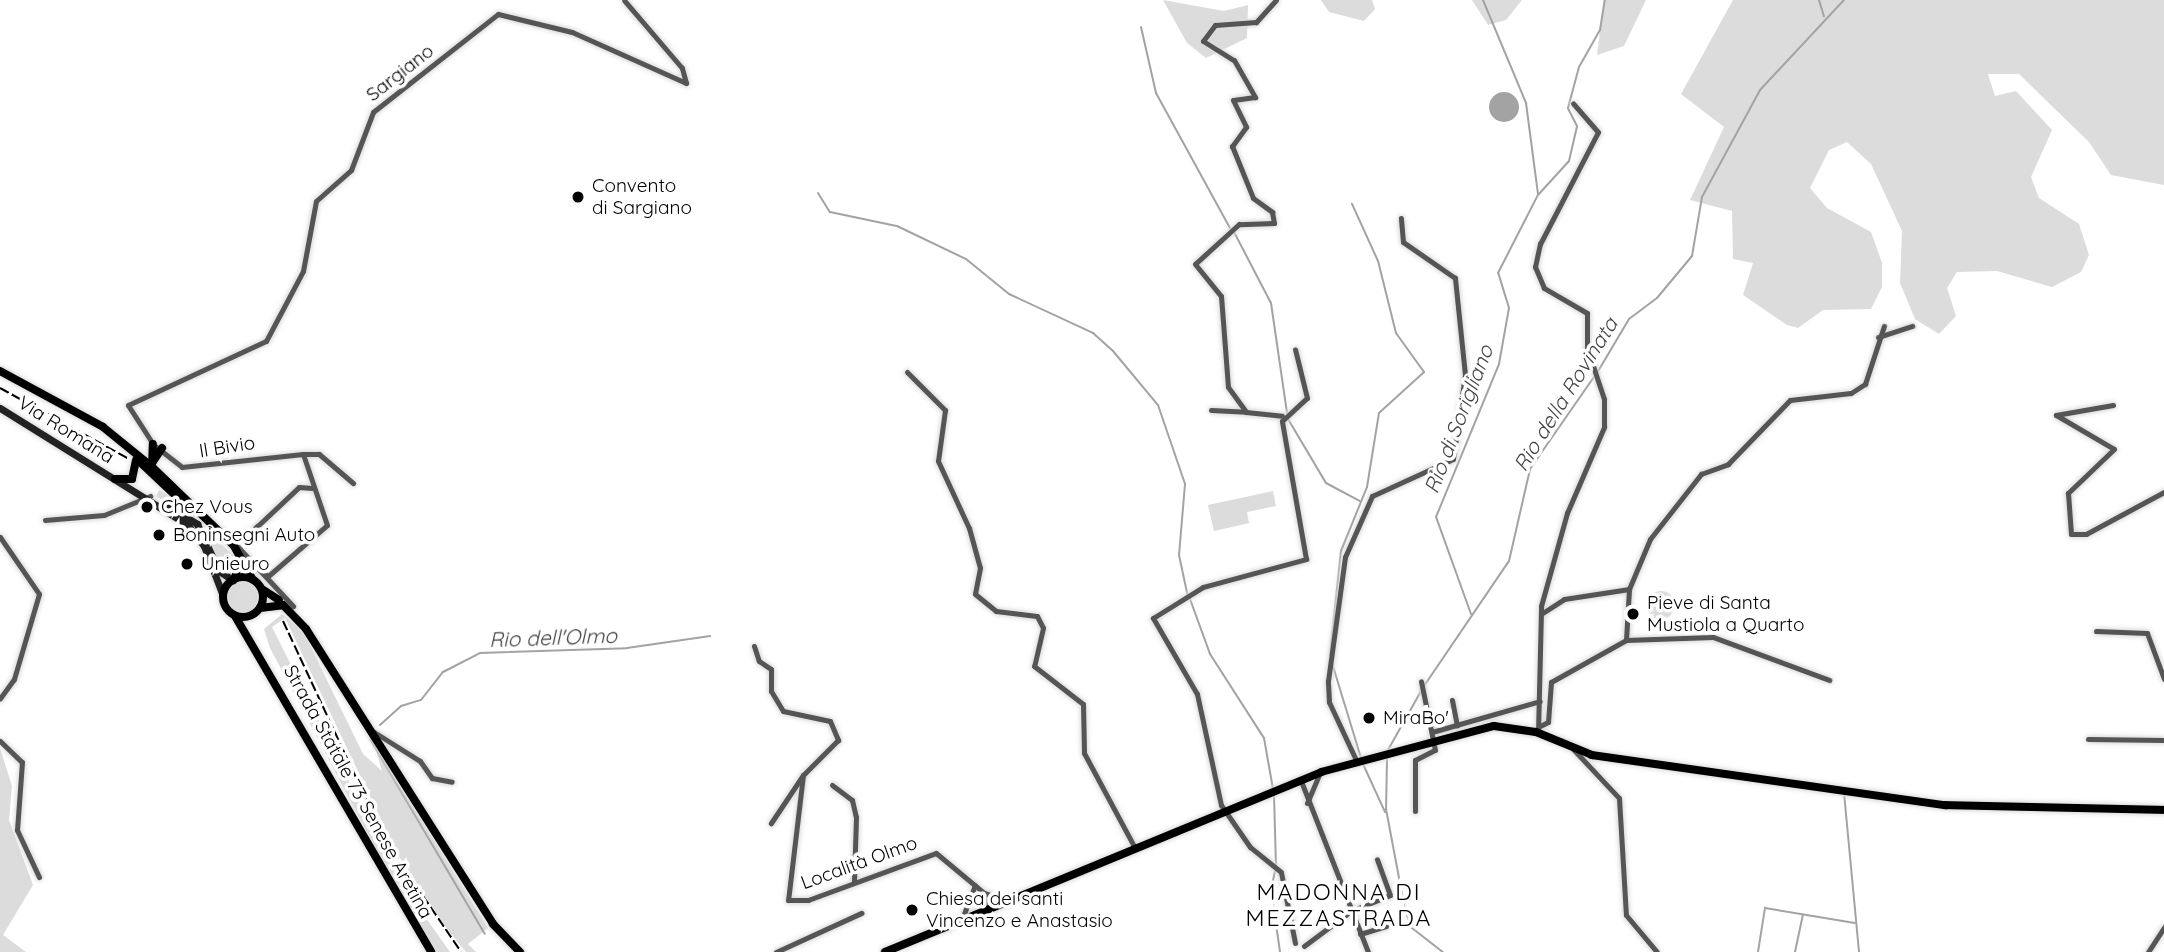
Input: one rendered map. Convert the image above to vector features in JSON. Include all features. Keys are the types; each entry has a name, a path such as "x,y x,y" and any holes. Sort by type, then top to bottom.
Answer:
{"main road":[{"path":"0,371 103,427 151,447 152,466"},
{"name":"Via Romana","path":"0,408 203,532 219,571 234,579"},
{"path":"103,427 234,546 252,579 262,589 293,606 493,924 520,952"},
{"path":"103,427 152,466 237,555 241,568 223,596"},
{"path":"152,466 162,448"},
{"path":"115,479 129,481 138,471 130,452"},
{"name":"Via Romana","path":"171,511 201,541 223,596"},
{"path":"234,579 252,579"},
{"name":"Strada Statale 73 Senese Aretina","path":"258,646 257,611 262,589"},
{"name":"Strada Statale 73 Senese Aretina","path":"223,596 234,616 258,646 431,952"},
{"path":"234,616 276,603 290,610 369,723"},
{"path":"891,951 1303,778 1433,736 1494,726 1539,730 1573,748 1945,805 2164,810"}],"street":[{"name":"Sargiano","path":"151,447 129,412 131,402 266,341 303,271 316,201 351,170 373,112 487,21 498,14 572,32 686,83 682,68 624,0"},
{"path":"1246,412 1228,387 1221,296 1195,260 1239,224 1274,223 1272,212 1252,198 1232,146 1246,127 1233,100 1255,97 1234,60 1203,41 1215,25 1256,22 1276,0"},
{"path":"1539,730 1541,614 1567,513 1605,427 1604,399 1587,348 1587,313 1544,288 1535,267 1539,244 1598,132 1573,103"},
{"path":"1356,760 1329,702 1328,681 1345,556 1372,496 1453,459 1465,375 1455,278 1403,242 1401,218"},
{"path":"1626,640 1629,589 1650,539 1701,474 1728,464 1790,400 1851,393 1865,384 1878,337 1884,326"},
{"path":"1878,337 1912,326"},
{"path":"1211,410 1282,416 1297,412 1307,398 1295,349"},
{"path":"907,372 945,410 938,461 969,528 980,568 975,594 996,611 1037,616 1043,628 1034,666 1083,704 1084,753 1135,848"},
{"path":"2113,405 2056,415 2114,449 2068,493 2071,534 2087,534 2164,492"},
{"path":"1282,416 1291,499 1306,559 1203,587 1153,618 1197,695 1226,811 1250,847 1279,868 1295,943 1294,952"},
{"name":"Il Bivio","path":"151,447 162,448 192,468 319,454 353,483"},
{"path":"259,563 267,577 327,525 312,488 313,473 303,454"},
{"path":"257,526 250,533 299,487 312,488"},
{"path":"46,520 104,515 148,497"},
{"path":"191,507 293,606"},
{"path":"0,537 39,594 15,679 0,698"},
{"path":"1541,614 1564,598 1629,589"},
{"path":"2096,631 2147,634 2164,679"},
{"path":"1539,730 1548,722 1550,682 1626,640 1713,637 1829,680"},
{"path":"754,646 759,661 771,670 771,691 783,711 830,721 837,733 835,748 803,775 771,823"},
{"path":"1415,811 1415,760 1434,755 1433,736 1421,681"},
{"path":"1452,700 1457,726"},
{"path":"1433,736 1540,701"},
{"path":"374,732 420,761 432,778 452,782"},
{"path":"2088,739 2164,740"},
{"path":"0,741 22,762 17,830 39,877"},
{"path":"1573,748 1619,798 1626,915 1657,952"},
{"path":"1307,803 1309,789 1321,772"},
{"name":"Località Olmo","path":"803,775 788,900 800,903 936,853 975,885"},
{"path":"1303,778 1309,789"},
{"path":"1303,778 1300,791 1368,952"},
{"path":"832,785 852,800 856,817 854,882"},
{"path":"1278,789 1300,791"},
{"path":"1295,943 1303,949 1351,911 1390,895 1377,859"},
{"path":"975,885 984,892 1009,900"},
{"path":"962,919 974,901 975,885"},
{"path":"984,892 985,910"},
{"path":"974,901 985,910"},
{"path":"776,952 861,913"},
{"path":"1360,934 1386,926"},
{"path":"2148,952 2164,927"}],"shaded area":[{"path":"1163,0 1224,11 1248,5 1247,38 1206,58 1187,43"},
{"path":"1321,0 1372,0 1375,9 1364,21 1329,12"},
{"path":"1472,0 1522,0 1506,20 1488,25"},
{"path":"1604,0 1646,0 1624,46 1597,55"},
{"path":"1733,0 2164,0 2164,185 2111,175 2089,142 2019,74 1988,74 1995,96 2016,91 2052,130 2031,177 2039,198 2079,224 2089,255 2081,272 2052,287 1997,271 1957,272 1947,288 1956,316 1939,334 1915,319 1900,283 1902,231 1871,164 1847,142 1829,150 1810,188 1827,208 1871,232 1882,263 1882,287 1871,309 1823,310 1798,328 1787,325 1743,295 1753,263 1733,259 1732,211 1690,200 1724,127 1681,94"},
{"path":"1504,92 1515,96 1519,107 1515,118 1504,122 1493,118 1489,107 1493,96"},
{"path":"159,490 171,497 233,555 234,575 219,566 201,526 156,496"},
{"path":"1273,491 1276,506 1247,512 1249,523 1214,531 1208,505"},
{"path":"243,581 254,586 259,597 254,608 243,613 232,608 227,597 232,586"},
{"path":"1661,591 1671,595 1675,605 1671,615 1661,619 1651,615 1647,605 1651,595"},
{"path":"282,614 303,631 363,754 382,771 374,743 488,928 468,944 476,952 466,952 447,929 398,855 285,618 272,627 397,877 450,952 437,952 391,878 270,648 264,629"},
{"path":"0,748 12,786 9,820 33,885 3,935 26,952 0,952"}],"waterway":[{"path":"1483,0 1526,103 1538,194"},
{"path":"1538,195 1569,161 1577,126 1568,108 1579,67 1600,30 1605,0"},
{"path":"1819,0 1824,16"},
{"name":"Rio della Rovinata","path":"1597,373 1629,319 1657,298 1692,256 1702,197 1760,90 1844,0"},
{"path":"1141,27 1156,93 1230,228"},
{"path":"818,193 830,212 897,226 966,259 1009,294 1093,333 1113,351 1158,405 1185,484 1179,555 1187,594"},
{"name":"Rio di Sorigliano","path":"1471,614 1436,517 1499,364 1509,308 1498,273 1538,195"},
{"path":"1330,655 1341,551 1367,487 1379,413 1424,372 1396,333 1378,261 1352,204"},
{"path":"1234,232 1271,303 1287,413"},
{"name":"Rio della Rovinata","path":"1424,686 1509,561 1530,469 1594,377"},
{"path":"1288,419 1326,483 1360,501"},
{"path":"1190,599 1210,654 1264,738 1273,789"},
{"name":"Rio dell'Olmo","path":"380,725 401,706 421,700 443,672 480,653 627,648 710,636"},
{"path":"1332,663 1361,758"},
{"path":"1388,750 1421,691"},
{"name":"Rio dell'Olmo","path":"370,739 485,934"},
{"path":"1387,759 1386,809 1405,910 1412,928 1443,952"},
{"path":"1363,764 1385,812"},
{"path":"1844,793 1859,952"},
{"path":"1274,795 1276,865"},
{"path":"1275,871 1271,890 1280,952"},
{"path":"1758,952 1765,908 1855,923"},
{"path":"1795,952 1803,915"}],"railway":[{"path":"0,388 129,459"},
{"path":"283,621 385,840 461,952"}],"place":[{"name":"Convento di Sargiano","path":"578,197"},
{"name":"Chez Vous","path":"147,507"},
{"name":"Boninsegni Auto","path":"159,535"},
{"name":"Unieuro","path":"187,564"},
{"name":"Pieve di Santa Mustiola a Quarto","path":"1633,614"},
{"name":"MiraBo'","path":"1369,718"},
{"name":"Chiesa dei santi Vincenzo e Anastasio","path":"912,910"}],"district":[{"name":"MADONNA DI MEZZASTRADA","path":"1339,905"}]}
